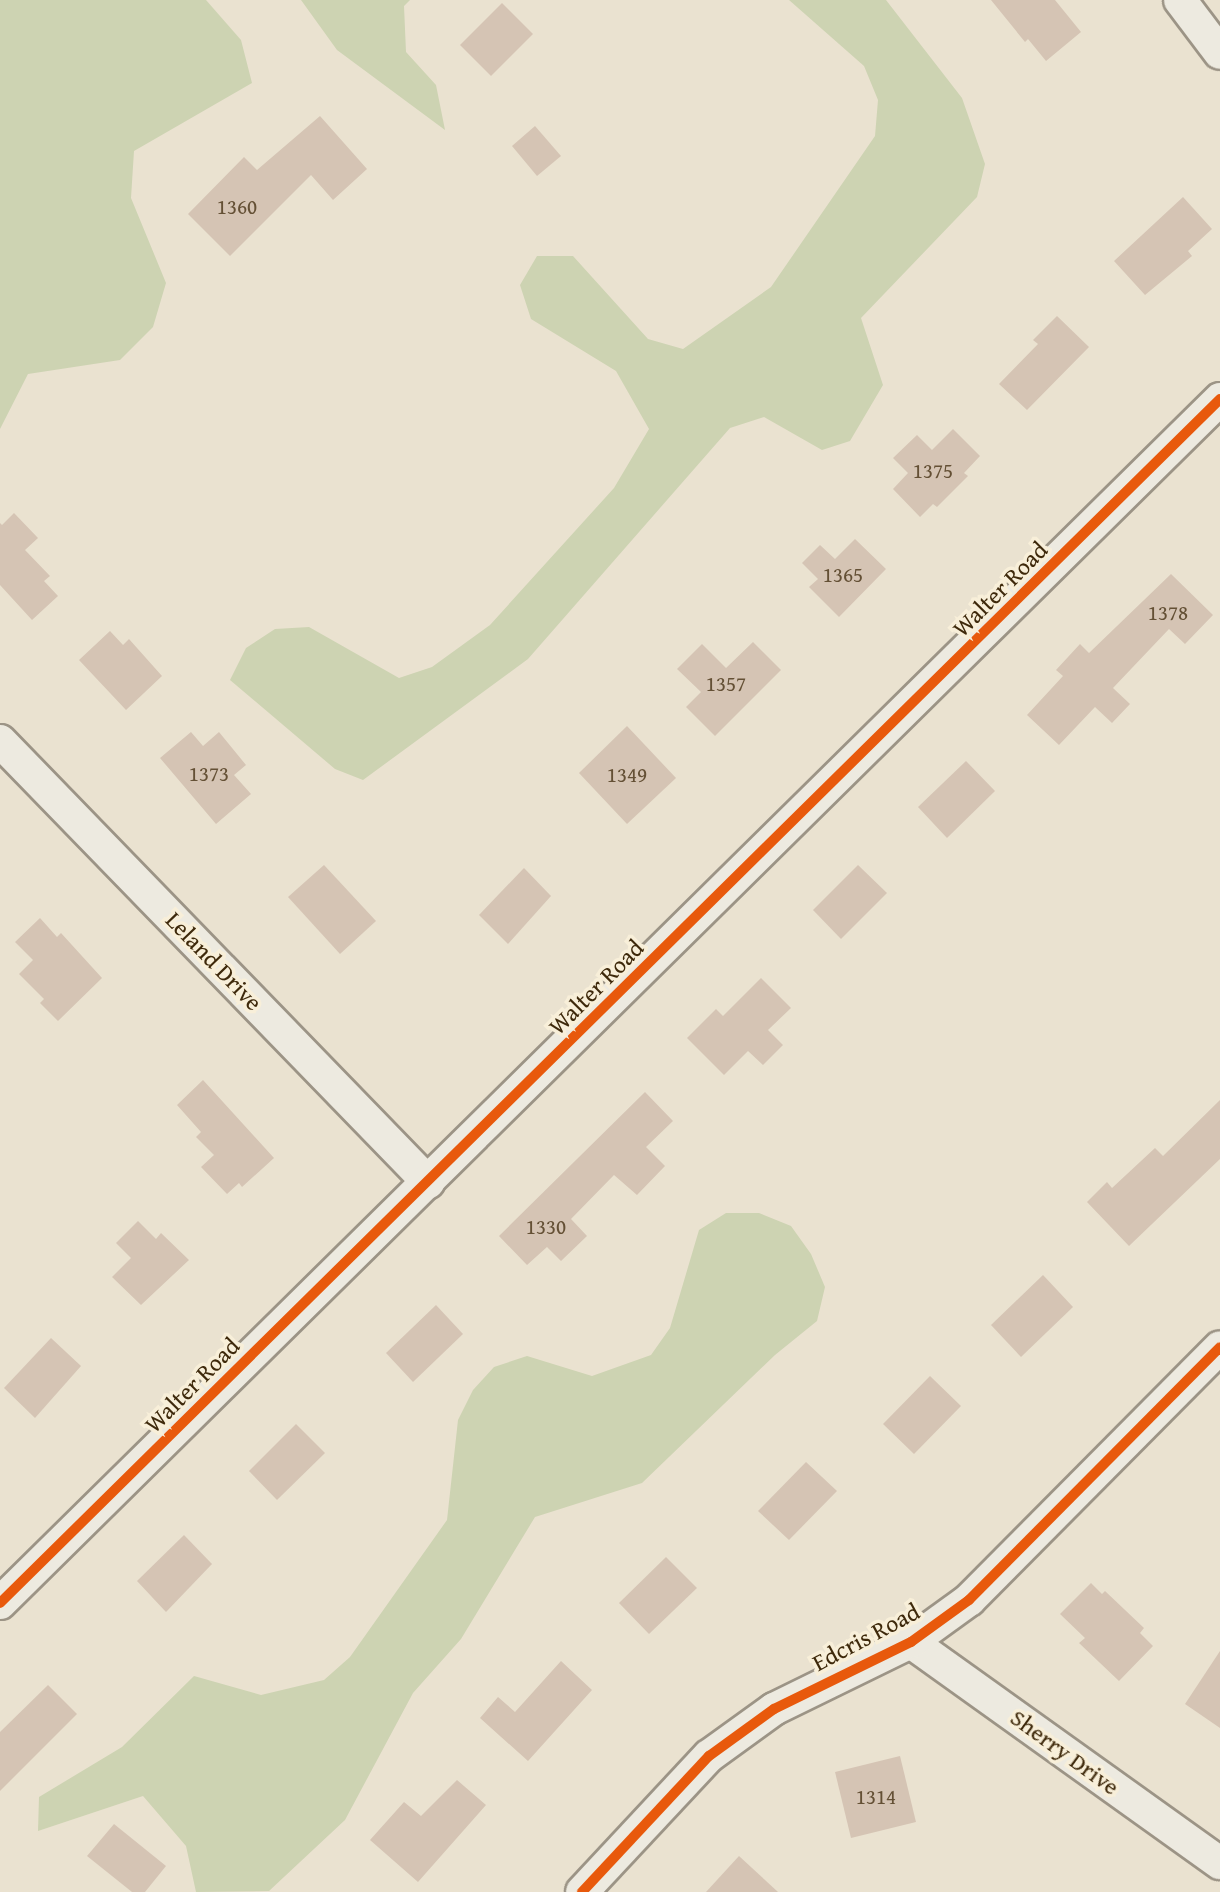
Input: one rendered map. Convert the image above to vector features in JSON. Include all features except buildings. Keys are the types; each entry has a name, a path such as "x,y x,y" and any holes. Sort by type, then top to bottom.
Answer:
{"street":[{"path":"1180,0 1220,53"},
{"name":"Walter Road","path":"0,1603 1220,399"},
{"name":"Leland Drive","path":"0,741 428,1182"},
{"name":"Edcris Road","path":"582,1892 709,1756 774,1709 911,1642 969,1600 1220,1347"},
{"name":"Sherry Drive","path":"911,1642 1220,1863"}],"green space":[{"path":"0,0 206,0 241,40 252,83 134,151 131,198 166,283 153,327 120,360 28,374 0,429"},
{"path":"301,0 410,0 404,6 406,52 436,85 445,130 337,50"},
{"path":"789,0 886,0 962,98 985,164 977,197 861,318 883,385 850,441 822,450 764,417 730,428 528,659 363,780 335,769 230,680 246,648 275,629 309,627 399,678 432,667 490,625 614,488 649,429 616,371 531,319 520,285 537,256 573,256 648,339 683,349 771,287 875,136 878,100 864,66"},
{"path":"726,1213 759,1213 791,1226 811,1254 825,1287 817,1321 775,1355 642,1483 535,1517 461,1639 413,1693 345,1820 269,1891 196,1892 186,1846 143,1796 38,1831 39,1797 122,1747 194,1676 261,1695 324,1680 350,1657 447,1520 458,1420 473,1390 494,1367 527,1356 592,1376 651,1355 670,1328 699,1230"}],"cycle path":[{"path":"0,1603 1220,399"},
{"path":"582,1892 709,1756 774,1709 911,1642 969,1600 1220,1347"}]}
